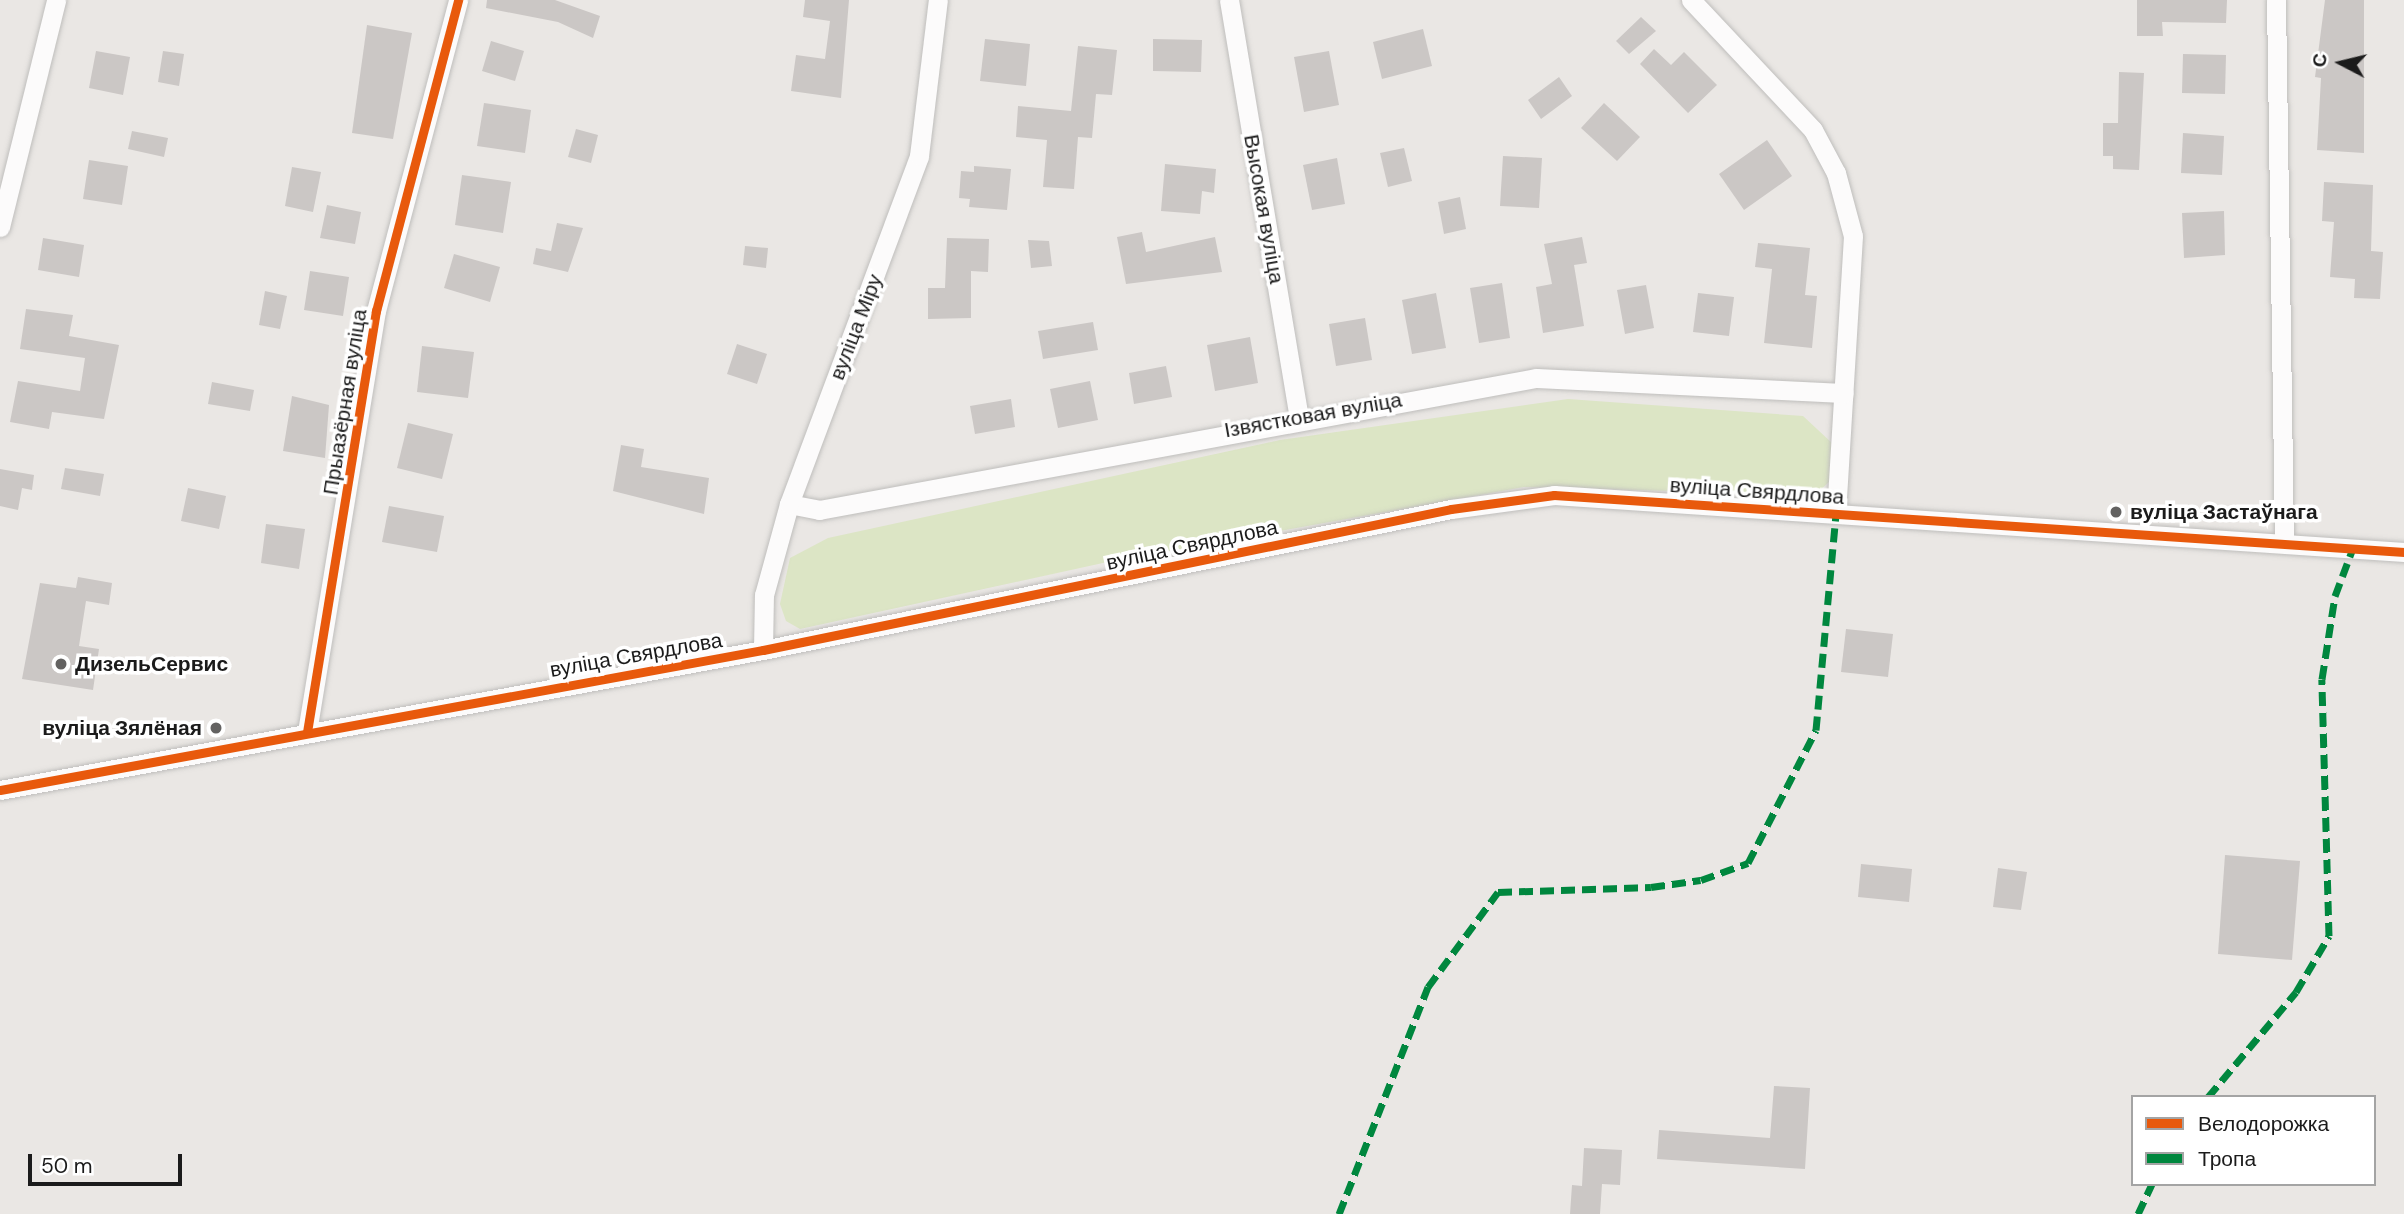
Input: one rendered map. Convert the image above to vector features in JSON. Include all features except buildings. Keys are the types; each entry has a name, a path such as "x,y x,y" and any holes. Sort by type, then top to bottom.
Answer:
{"street":[{"path":"0,227 56,0"},
{"name":"Прыазёрная вуліца","path":"307,732 376,310 458,0"},
{"name":"вуліца Міру","path":"763,650 764,595 789,504 919,156 938,0"},
{"name":"Высокая вуліца","path":"1229,0 1299,417"},
{"path":"1691,0 1813,130 1836,173 1853,236 1836,513"},
{"path":"2276,0 2284,542"},
{"name":"Ізвястковая вуліца","path":"789,504 819,510 1299,417 1536,377 1844,393"},
{"name":"вуліца Свярдлова","path":"0,790 763,650 1451,509 1554,495 2404,552"}],"green space":[{"path":"1568,399 1803,416 1832,443 1830,481 1815,495 1524,487 1103,563 800,629 786,621 780,604 790,558 828,538 1280,440"}],"marked path":[{"path":"1339,1214 1428,987 1498,892 1651,887 1701,880 1748,863 1816,730 1836,513"},
{"path":"2210,1095 2296,992 2329,936 2322,679 2335,596 2353,548"},
{"path":"2138,1214 2151,1186"}],"cycle path":[{"path":"307,732 376,311 458,0"},
{"path":"0,790 763,650 1451,509 1554,495 2404,552"}],"place":[{"name":"вуліца Застаўнага","path":"2116,512"},
{"name":"ДизельСервис","path":"61,664"},
{"name":"вуліца Зялёная","path":"216,728"}]}
